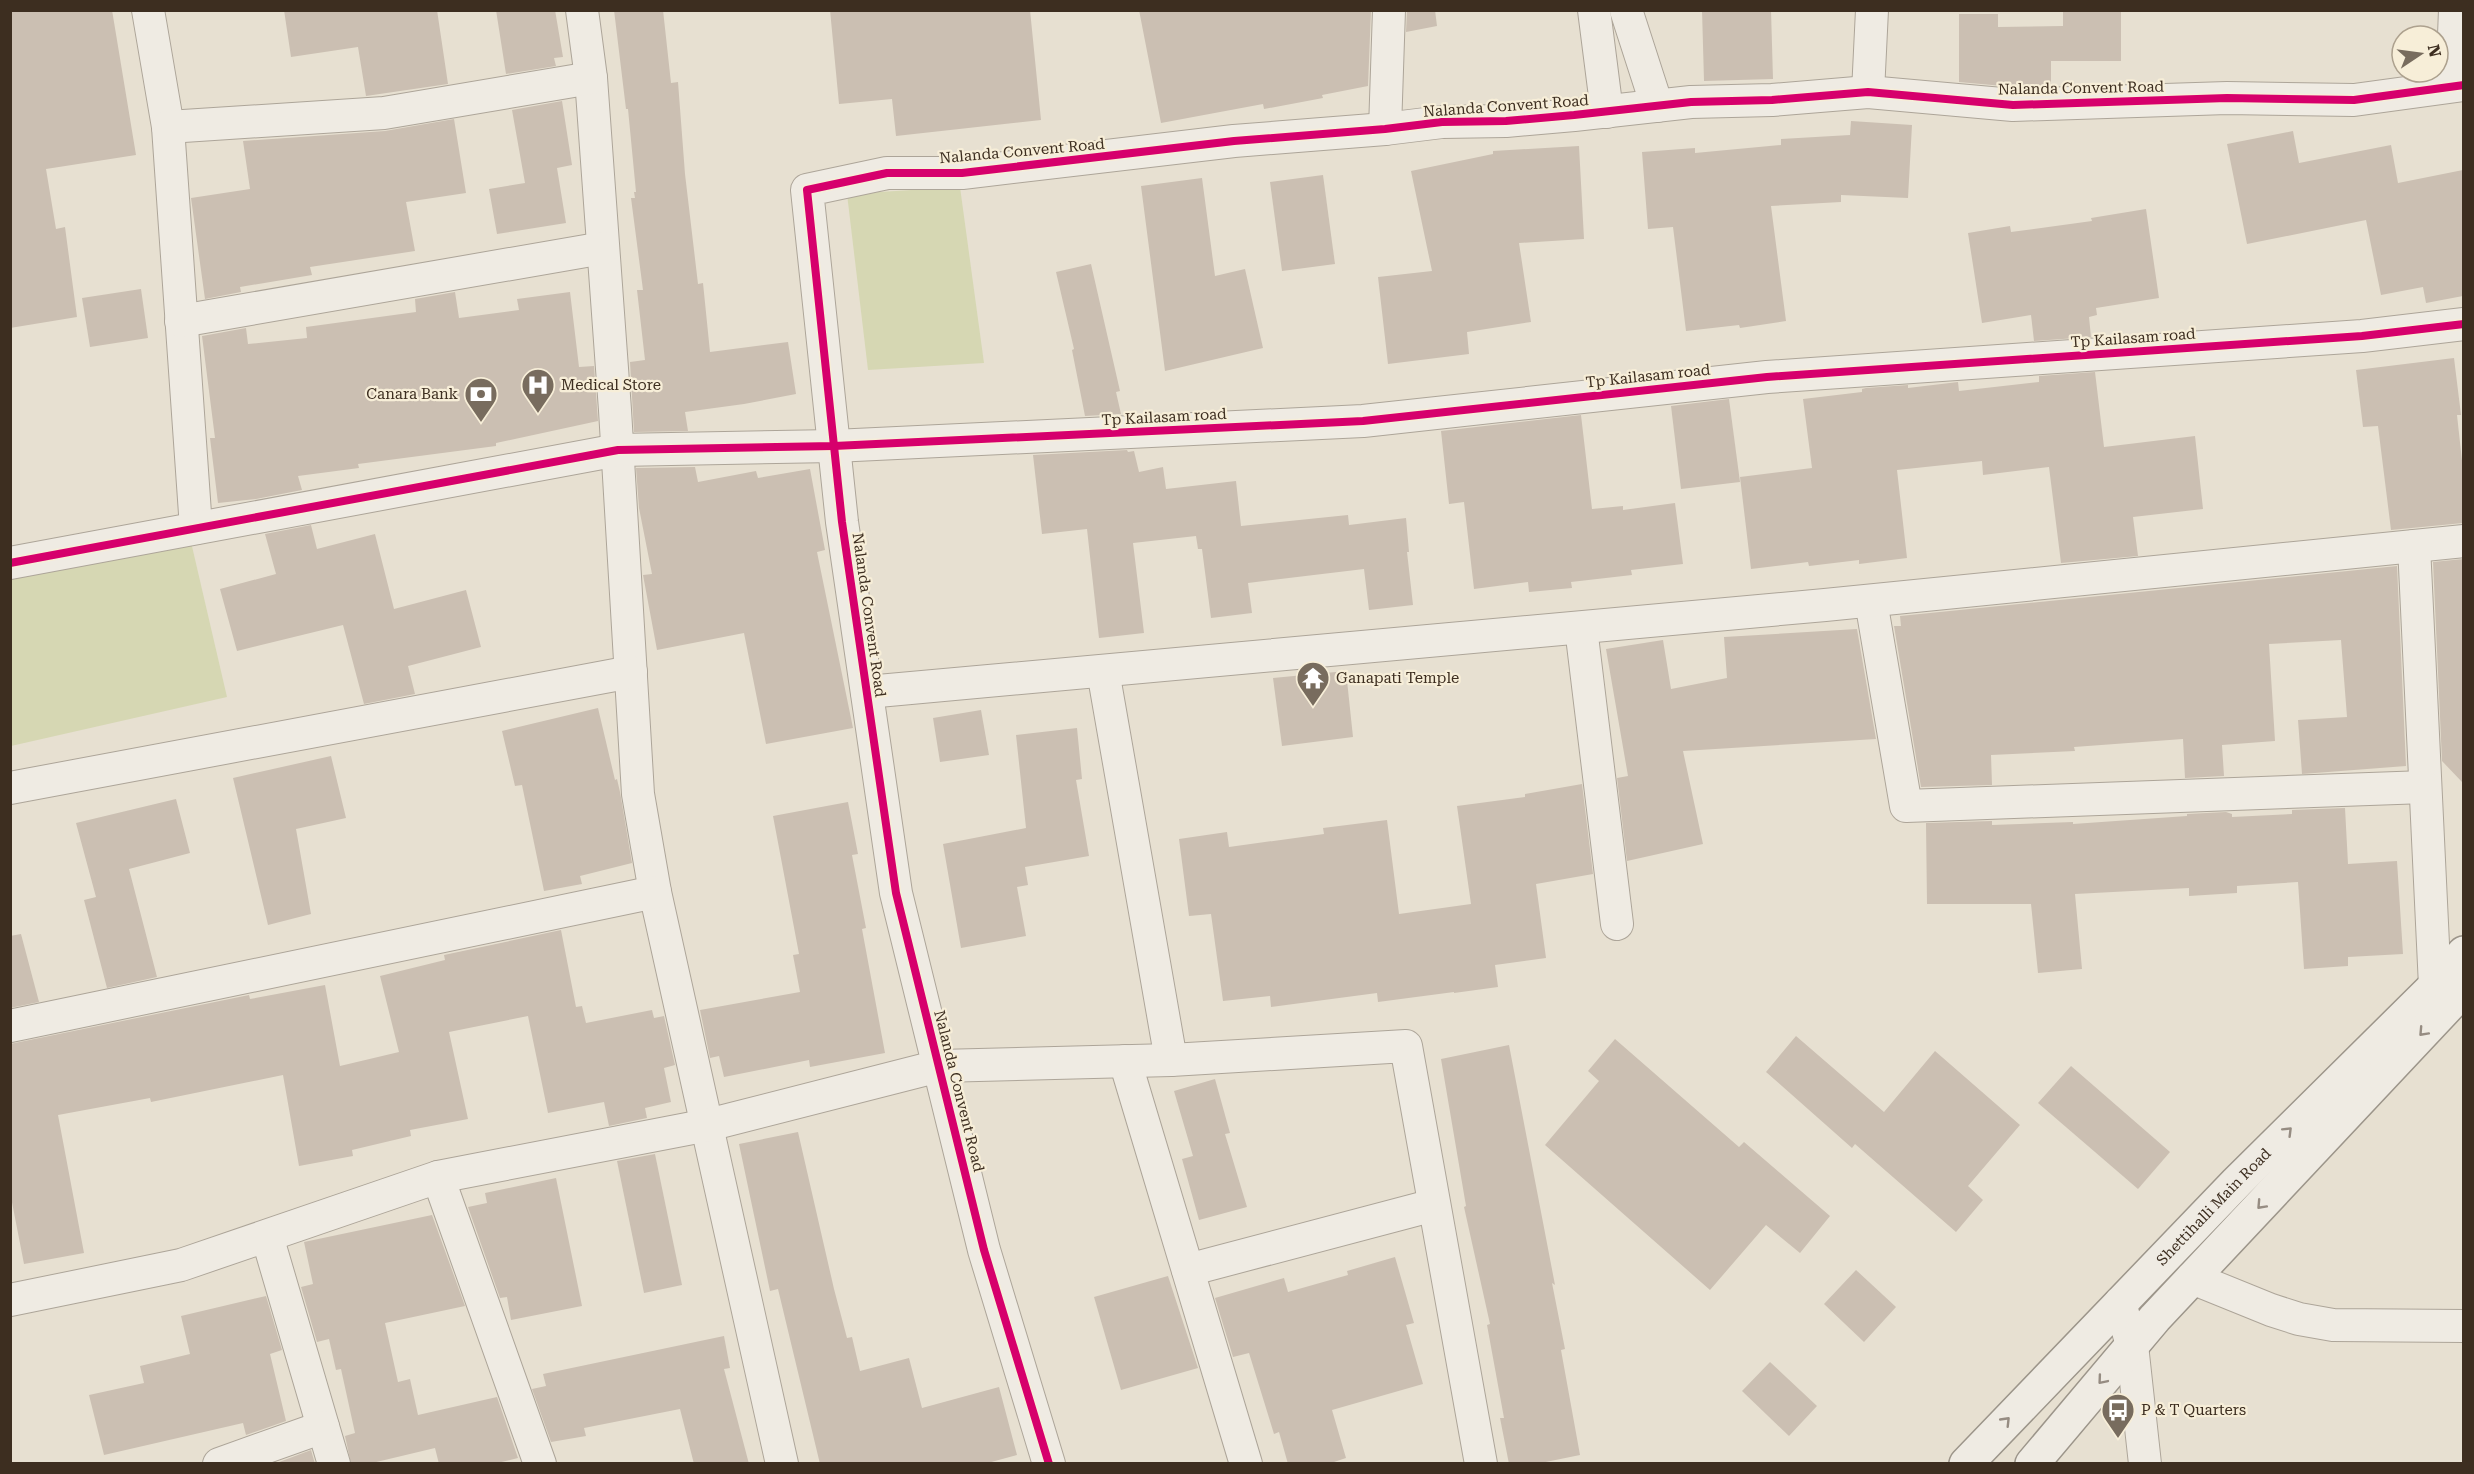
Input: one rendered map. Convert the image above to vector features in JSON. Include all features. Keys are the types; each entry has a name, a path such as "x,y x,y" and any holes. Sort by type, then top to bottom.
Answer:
{"main road":[{"name":"Shettihalli Main Road","path":"2032,1464 2132,1345 2449,988 2463,953"},
{"name":"Shettihalli Main Road","path":"1965,1464 2237,1182 2449,988"}],"street":[{"path":"148,10 168,127 196,528"},
{"path":"582,10 591,78 618,450 638,794 655,892 782,1464"},
{"path":"1385,129 1389,10"},
{"path":"1594,10 1607,112"},
{"path":"1626,10 1657,106"},
{"path":"1868,92 1872,10"},
{"path":"2454,10 2458,85"},
{"path":"168,127 384,113 591,78"},
{"name":"Nalanda Convent Road","path":"1049,1464 984,1250 896,893 842,522 807,190 887,173 962,172 1234,141 1442,122 1506,120 1657,106 1868,92 2013,105 2227,98 2354,100 2458,85"},
{"path":"182,321 603,248"},
{"name":"Tp Kailasam road","path":"10,563 618,450 834,446 1363,421 1767,377 2362,336 2463,324"},
{"path":"867,692 1871,601 2463,540"},
{"path":"2414,546 2425,787 2449,988"},
{"path":"1871,601 1906,806 2425,787"},
{"path":"1581,628 1617,924"},
{"path":"1103,671 1171,1060"},
{"path":"10,788 631,672"},
{"path":"10,1026 655,892"},
{"path":"10,1300 182,1265 438,1177 708,1125 939,1066 1171,1060 1406,1046 1481,1464"},
{"path":"1125,1061 1246,1464"},
{"path":"438,1177 540,1464"},
{"path":"1188,1270 1434,1206"},
{"path":"267,1236 334,1464"},
{"path":"2192,1278 2299,1319 2333,1325 2463,1326"},
{"path":"2120,1303 2132,1345 2145,1464"},
{"path":"219,1464 323,1426"}],"green space":[{"path":"960,187 984,363 868,370 847,194"},
{"path":"188,529 227,697 11,746 10,569"}],"building":[{"path":"10,10 112,10 136,155 46,169 56,229 65,227 77,317 10,328"},
{"path":"284,10 437,10 448,84 366,96 358,47 291,57"},
{"path":"496,10 555,10 563,57 554,58 556,66 506,74"},
{"path":"614,10 663,10 671,83 678,82 685,174 698,284 703,283 710,352 788,342 796,394 685,412 688,431 634,432 630,362 645,360 637,290 643,290 631,198 635,198 634,192 636,192 628,109 626,109"},
{"path":"830,10 1030,10 1041,120 896,136 892,99 839,104"},
{"path":"1139,10 1371,10 1368,86 1322,95 1323,98 1264,109 1263,104 1161,123"},
{"path":"1407,10 1435,10 1437,26 1406,32"},
{"path":"1702,10 1771,10 1773,79 1704,81"},
{"path":"2063,10 2121,10 2121,61 2051,61 2051,86 2014,87 1959,82 1959,14 1998,14 1998,27 2063,26"},
{"path":"562,101 572,165 557,168 566,223 497,234 489,189 525,183 512,110"},
{"path":"454,119 466,193 406,202 415,251 310,267 312,275 240,287 241,292 205,299 191,198 250,189 243,141 385,131"},
{"path":"1851,121 1912,125 1908,198 1841,195 1841,202 1771,206 1786,321 1740,328 1739,325 1686,331 1673,227 1648,229 1642,152 1695,148 1695,153 1781,145 1781,139 1850,135"},
{"path":"2293,131 2299,163 2391,145 2398,183 2463,170 2463,296 2426,303 2423,287 2381,295 2366,220 2247,244 2227,144"},
{"path":"1579,146 1584,239 1519,243 1531,322 1467,332 1469,354 1388,364 1378,277 1432,271 1411,171 1493,154 1493,151"},
{"path":"1323,175 1335,264 1282,271 1270,182"},
{"path":"1202,178 1215,276 1245,269 1263,348 1165,371 1141,186"},
{"path":"2146,209 2159,298 2096,308 2097,315 2089,317 2091,337 2034,341 2031,315 1982,323 1968,233 2010,226 2011,232 2092,221 2091,218"},
{"path":"1091,264 1120,391 1116,392 1121,414 1085,416 1072,350 1074,349 1056,272"},
{"path":"141,289 148,338 90,347 82,298"},
{"path":"455,292 459,318 519,310 517,299 570,292 579,367 594,366 598,421 496,443 496,446 358,464 359,468 298,476 302,490 256,499 218,503 210,438 215,438 202,336 246,328 248,344 307,338 306,327 416,312 415,299"},
{"path":"2454,358 2461,415 2457,415 2463,470 2463,523 2391,530 2378,426 2363,427 2356,370"},
{"path":"2095,372 2104,447 2195,436 2203,509 2133,517 2138,556 2061,563 2049,467 1983,475 1982,461 1897,470 1907,558 1859,564 1859,560 1809,566 1808,562 1751,569 1740,477 1812,468 1803,399 1862,392 1862,389 1866,388 1908,385 1908,388 1958,382 1959,391 2039,382 2039,376"},
{"path":"1729,399 1740,482 1681,489 1671,406"},
{"path":"1581,415 1592,509 1623,506 1623,510 1675,503 1683,564 1631,570 1632,575 1571,582 1572,588 1529,592 1528,582 1474,589 1464,502 1449,504 1441,431"},
{"path":"1127,450 1128,452 1134,451 1139,472 1163,467 1166,489 1236,481 1241,526 1348,515 1349,525 1406,518 1413,605 1369,610 1364,569 1248,583 1252,613 1211,618 1202,549 1198,549 1196,536 1133,543 1144,633 1099,638 1087,529 1042,534 1033,455"},
{"path":"695,467 698,482 756,471 758,478 810,469 825,550 817,552 853,728 766,744 744,633 657,650 643,575 652,574 639,508 636,468"},
{"path":"311,525 317,549 375,534 394,609 466,590 481,647 408,666 415,694 364,704 343,625 237,651 220,589 276,574 265,534"},
{"path":"2463,559 2463,783 2442,761 2433,562"},
{"path":"2397,566 2406,766 2302,774 2298,720 2347,717 2341,640 2269,644 2275,741 2222,745 2224,776 2185,778 2183,739 2074,747 2075,751 1991,755 1992,785 1921,787 1894,626 1901,626 1900,616"},
{"path":"1857,629 1876,739 1683,751 1703,844 1627,861 1617,778 1628,776 1606,649 1663,640 1671,689 1727,678 1724,637"},
{"name":"Ganapati Temple","path":"1346,671 1353,737 1282,746 1273,678"},
{"path":"598,708 620,792 632,863 580,876 582,884 544,891 522,785 515,786 502,731"},
{"path":"981,710 989,755 940,762 933,718"},
{"path":"1077,728 1082,779 1076,780 1089,856 1025,867 1028,885 1017,887 1026,936 961,948 943,844 1026,828 1016,735"},
{"path":"331,756 346,818 296,829 311,914 268,925 233,778"},
{"path":"1582,784 1593,874 1536,884 1546,958 1495,965 1498,987 1454,993 1378,1002 1377,993 1271,1007 1270,996 1223,1001 1211,914 1189,916 1179,839 1227,832 1229,847 1324,834 1323,828 1387,820 1399,914 1471,904 1457,806 1525,797 1525,794"},
{"path":"176,799 190,853 129,869 157,977 107,988 84,900 96,897 76,823"},
{"path":"848,802 858,854 852,855 866,928 862,929 885,1053 810,1067 809,1060 724,1077 719,1056 710,1058 700,1010 800,992 793,955 799,954 773,816"},
{"path":"2345,808 2348,864 2397,861 2403,954 2348,957 2348,966 2304,969 2298,882 2237,886 2237,893 2189,896 2189,888 2075,894 2082,969 2038,973 2031,904 1927,904 1926,823 1992,821 1992,825 2073,822 2073,824 2187,816 2187,814 2226,812 2232,814 2232,817 2292,814 2292,810"},
{"path":"561,930 576,1007 582,1006 586,1023 652,1010 654,1018 664,1016 675,1065 664,1068 671,1102 645,1108 647,1118 609,1126 604,1102 548,1113 528,1016 449,1032 468,1119 410,1130 411,1136 352,1150 353,1156 299,1166 283,1075 151,1102 150,1098 58,1115 84,1253 24,1264 10,1192 10,1044 249,995 250,999 325,985 340,1066 399,1052 380,976 445,960 444,955"},
{"path":"21,934 39,1002 10,1008 10,936"},
{"path":"1796,1036 1884,1112 1935,1051 2020,1125 1968,1186 1983,1200 1956,1232 1855,1144 1852,1148 1766,1072"},
{"path":"1615,1039 1739,1147 1744,1142 1830,1216 1800,1253 1766,1225 1710,1290 1545,1145 1599,1081 1588,1071"},
{"path":"1509,1045 1555,1285 1552,1283 1565,1349 1561,1350 1580,1455 1536,1464 1509,1464 1500,1418 1504,1418 1487,1325 1490,1324 1464,1207 1466,1206 1441,1059"},
{"path":"2071,1066 2170,1152 2138,1189 2038,1103"},
{"path":"1215,1079 1230,1133 1225,1134 1247,1207 1199,1220 1182,1159 1193,1156 1174,1091"},
{"path":"798,1132 834,1289 847,1338 852,1337 860,1371 909,1358 922,1408 999,1387 1017,1455 984,1464 820,1464 778,1289 770,1291 739,1144"},
{"path":"655,1154 682,1285 644,1293 617,1161"},
{"path":"556,1178 582,1306 511,1320 507,1297 500,1298 468,1207 487,1203 485,1193"},
{"path":"432,1215 465,1306 385,1323 398,1382 410,1379 418,1415 497,1397 518,1458 493,1464 439,1464 435,1448 368,1464 351,1464 345,1436 355,1433 341,1369 336,1370 329,1339 317,1342 301,1287 313,1284 304,1242"},
{"path":"1395,1257 1414,1323 1406,1325 1423,1384 1332,1410 1346,1458 1328,1464 1288,1464 1279,1432 1274,1434 1249,1353 1233,1357 1215,1298 1284,1278 1288,1292 1348,1275 1347,1271"},
{"path":"1856,1270 1896,1307 1864,1342 1824,1304"},
{"path":"1168,1276 1198,1368 1121,1390 1094,1297"},
{"path":"266,1296 282,1350 270,1354 286,1421 246,1435 243,1423 104,1455 89,1395 144,1383 140,1366 190,1354 181,1316"},
{"path":"724,1336 730,1368 724,1369 749,1464 694,1464 680,1409 584,1428 586,1436 551,1442 532,1389 546,1386 543,1374"},
{"path":"1770,1362 1817,1406 1789,1436 1742,1391"},
{"path":"311,1450 315,1464 274,1464"}],"cycle path":[{"path":"1049,1464 984,1250 896,893 842,522 807,190 887,173 962,173 1234,141 1442,122 1506,121 1691,102 1772,100 1868,92 2013,105 2227,98 2354,100 2464,85"},
{"path":"10,563 618,450 834,446 1363,421 1767,377 2362,336 2464,324"}],"place":[{"name":"Medical Store","path":"538,414"},
{"name":"Canara Bank","path":"481,423"},
{"name":"Ganapati Temple","path":"1313,707"},
{"name":"P & T Quarters","path":"2118,1439"}]}
